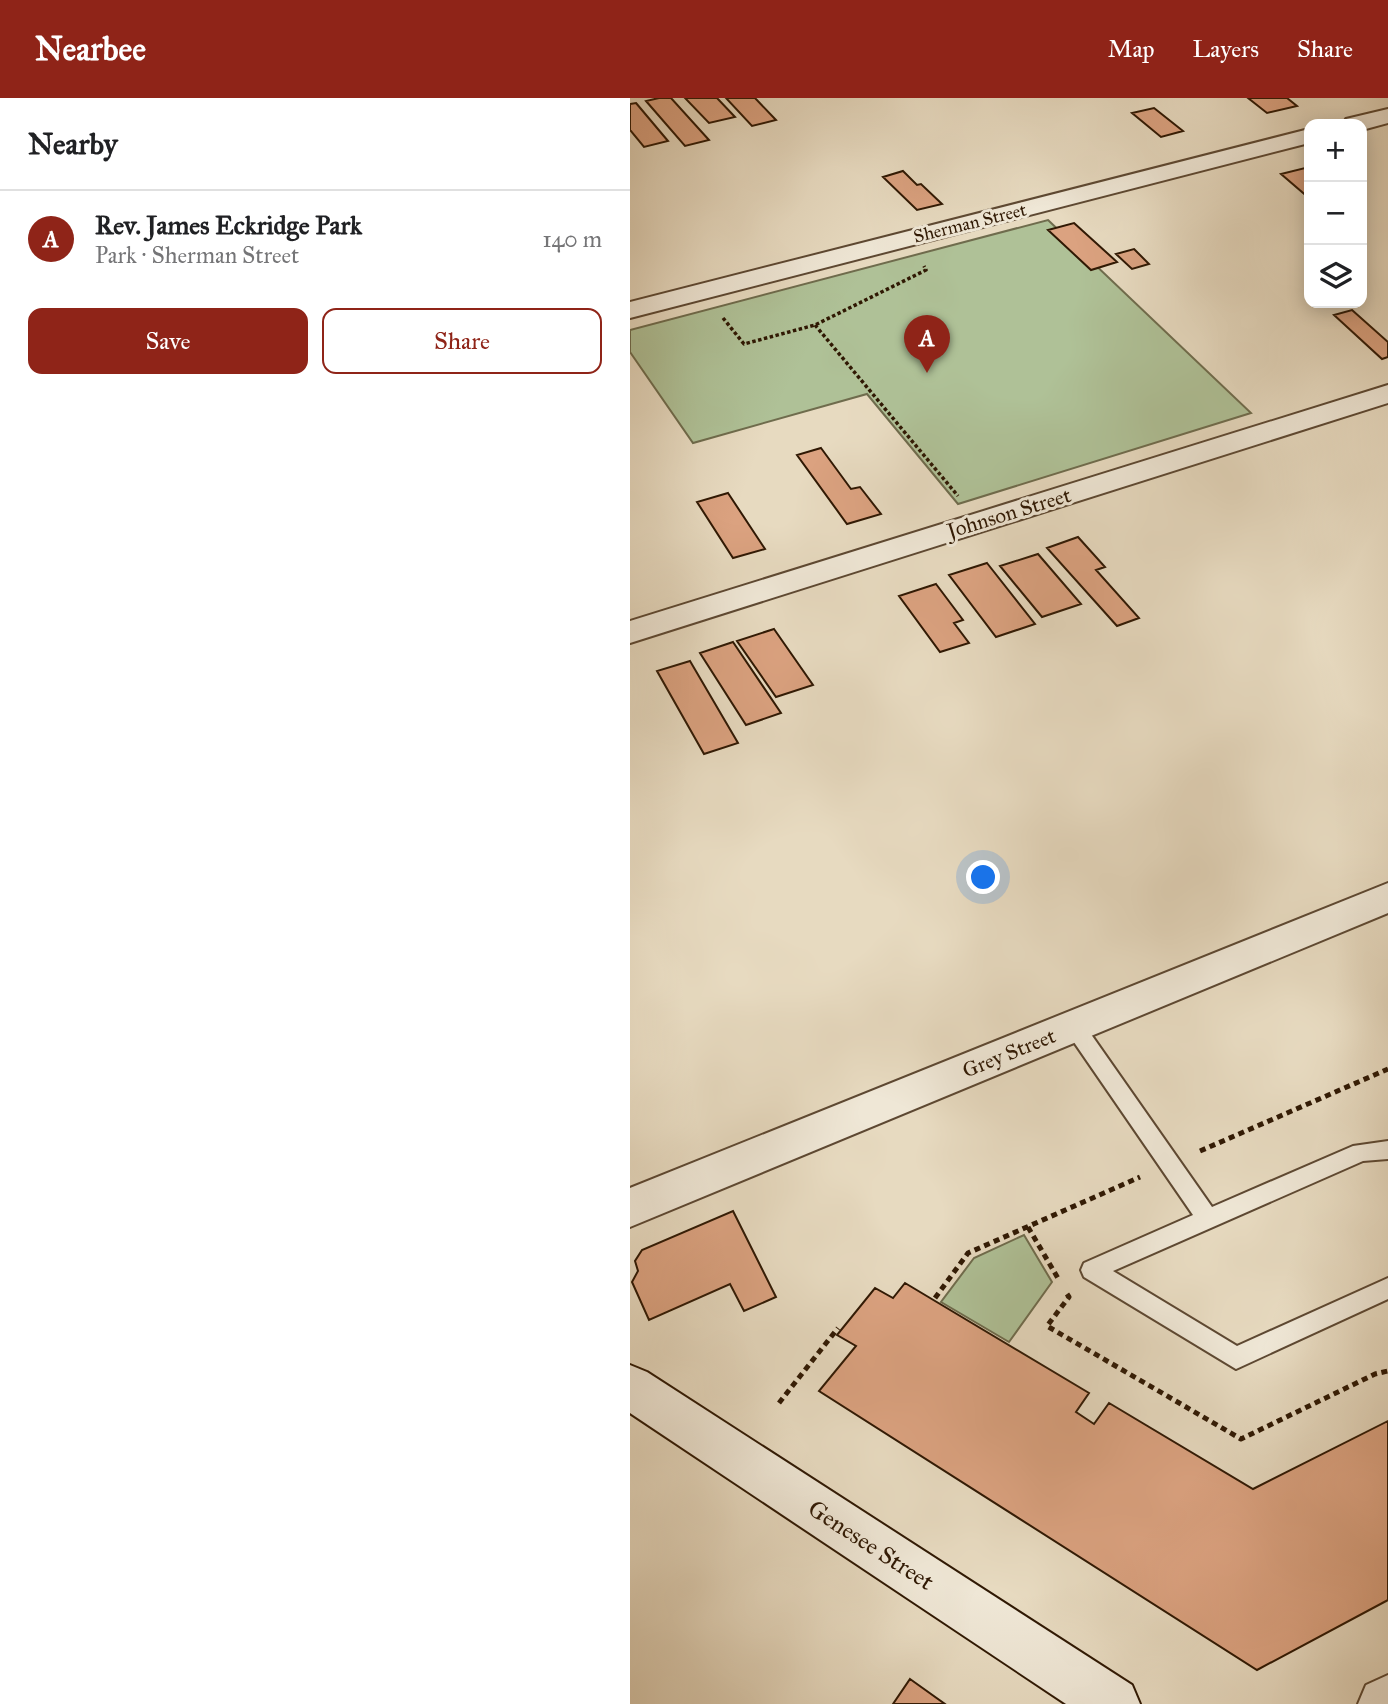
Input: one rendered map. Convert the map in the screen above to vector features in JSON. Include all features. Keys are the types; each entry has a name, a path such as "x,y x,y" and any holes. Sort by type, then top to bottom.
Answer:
{"street":[{"path":"1367,121 1388,116"},
{"name":"Sherman Street","path":"630,310 1304,137"},
{"name":"Johnson Street","path":"630,632 1388,394"},
{"name":"Grey Street","path":"630,1208 1388,897"},
{"name":"Genesee Street","path":"630,1387 1113,1704"}],"lane":[{"path":"1074,1026 1208,1219"},
{"path":"1388,1150 1361,1152 1092,1270 1236,1358 1388,1288"}],"path":[{"path":"716,309 744,344 815,325 926,270 923,264 934,261"},
{"path":"815,325 962,500"},
{"path":"1199,1151 1388,1069"},
{"path":"935,1298 968,1253 1146,1175"},
{"path":"1028,1227 1069,1297 1047,1326 1241,1439 1375,1374 1388,1371"},
{"path":"779,1403 838,1328"}],"green space":[{"path":"1048,220 1251,413 958,504 867,394 693,443 630,352 630,330"},
{"path":"1024,1235 1052,1282 1009,1342 941,1302 974,1258"}],"building":[{"path":"671,98 709,140 685,146 646,101"},
{"path":"685,98 717,98 735,117 709,123"},
{"path":"726,98 755,98 776,120 752,126"},
{"path":"1248,98 1287,98 1297,106 1267,113"},
{"path":"636,103 668,141 644,147 630,130 630,104"},
{"path":"1154,108 1183,131 1161,137 1132,113"},
{"path":"1304,168 1304,194 1281,174"},
{"path":"903,171 942,204 917,210 883,177"},
{"path":"1074,223 1117,262 1091,270 1048,230"},
{"path":"1134,249 1149,264 1132,269 1116,254"},
{"path":"1352,310 1388,342 1388,357 1382,359 1334,315"},
{"path":"821,448 851,489 860,487 881,514 847,524 797,455"},
{"path":"728,493 765,549 733,558 697,502"},
{"path":"1078,537 1105,567 1096,570 1139,618 1117,626 1047,548"},
{"path":"1038,554 1081,604 1042,617 1000,566"},
{"path":"987,563 1035,624 996,637 949,575"},
{"path":"936,584 963,620 954,623 969,643 940,652 899,596"},
{"path":"774,629 813,685 776,697 737,641"},
{"path":"733,642 781,713 746,725 700,653"},
{"path":"690,661 738,743 704,754 657,671"},
{"path":"733,1211 776,1297 744,1311 730,1284 649,1320 632,1282 638,1271 635,1261 642,1250"},
{"path":"905,1283 1089,1393 1076,1412 1094,1424 1109,1403 1253,1489 1388,1421 1388,1600 1257,1670 819,1391 856,1346 837,1335 875,1288 893,1298"},
{"path":"910,1679 945,1704 893,1704"}],"place":[{"name":"Rev. James Eckridge Park","path":"927,373"}]}
